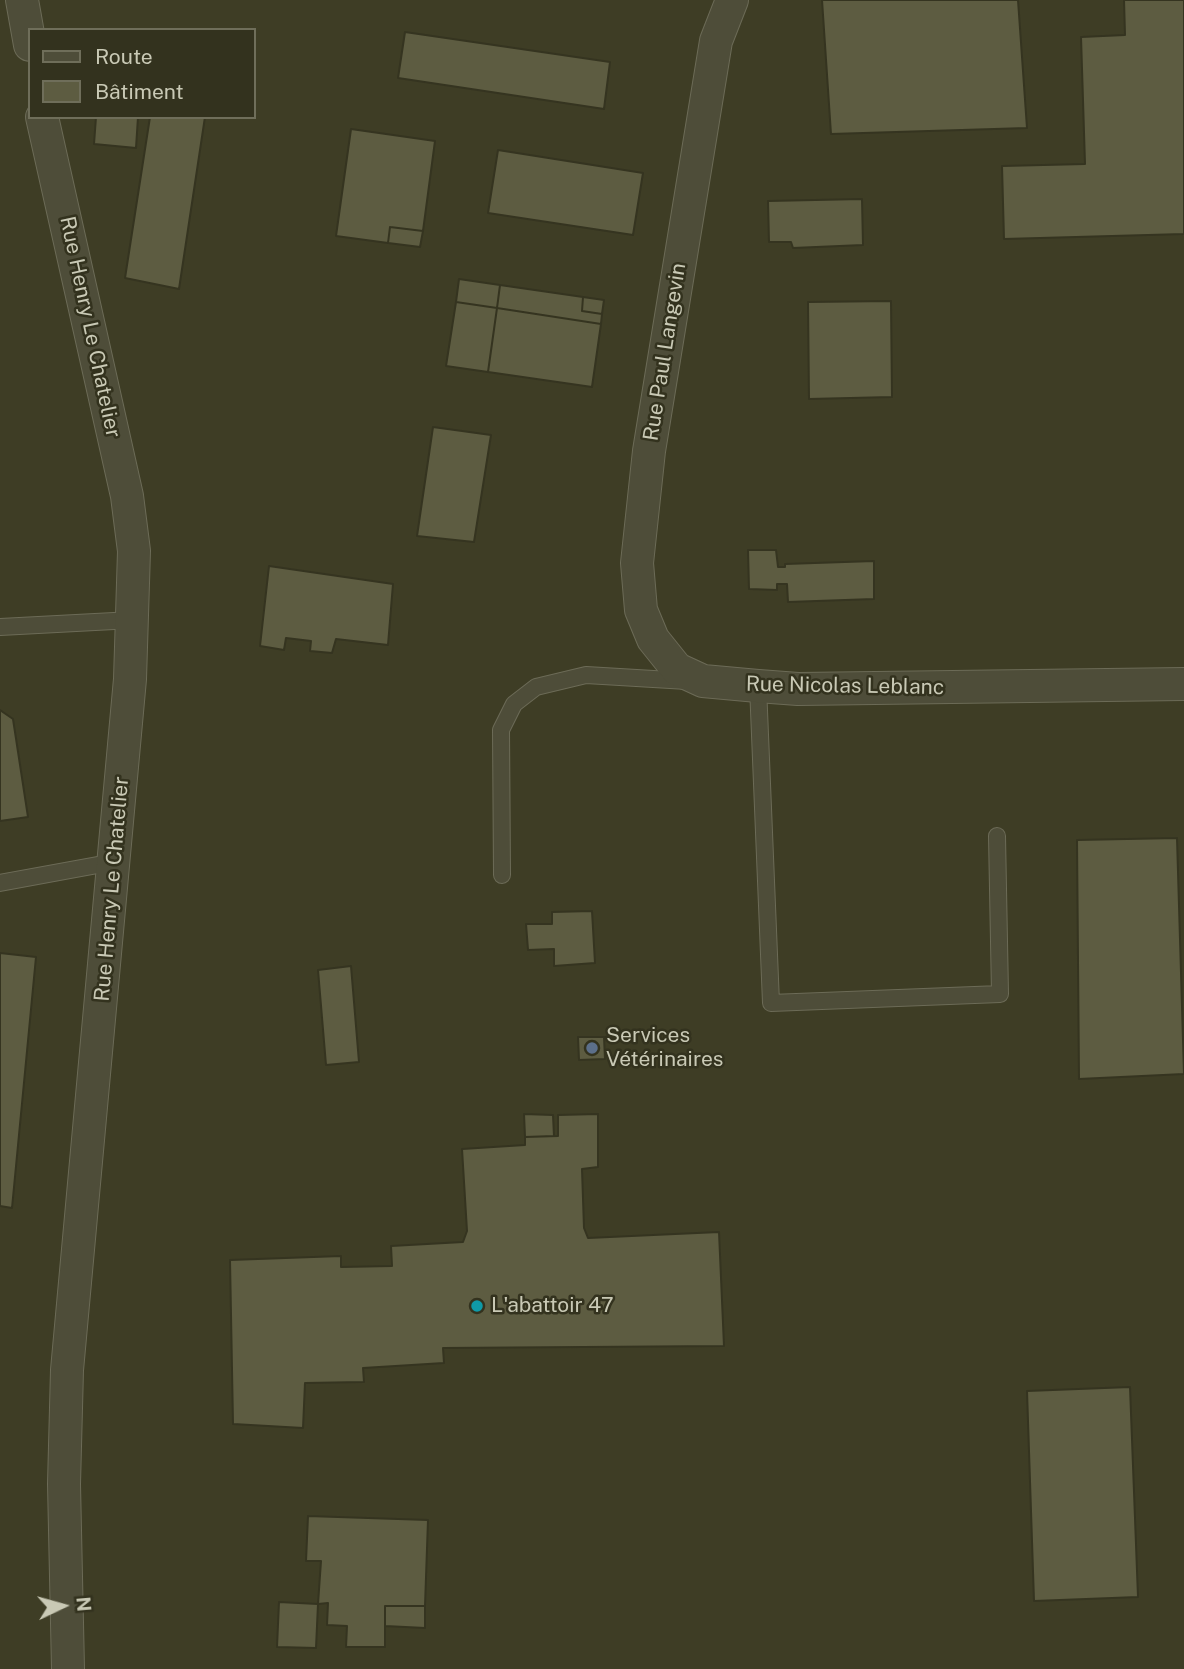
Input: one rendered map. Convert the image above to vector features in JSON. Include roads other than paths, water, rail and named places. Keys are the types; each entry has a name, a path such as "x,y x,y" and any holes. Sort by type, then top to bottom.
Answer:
{"street":[{"path":"22,0 28,34"},
{"name":"Rue Paul Langevin","path":"703,681 677,669 653,639 641,610 636,563 649,451 716,41 732,0"},
{"name":"Rue Henry Le Chatelier","path":"42,119 127,496 134,551 133,620 114,862 66,1370 64,1484 68,1669"},
{"name":"Rue Nicolas Leblanc","path":"703,681 798,689 1184,684"}],"lane":[{"path":"0,627 133,620"},
{"name":"Rue Nicolas Leblanc","path":"502,875 501,730 514,704 536,687 586,675 703,681"},
{"path":"758,686 771,1003 1000,993 997,835"},
{"path":"0,883 114,862"}],"place":[{"name":"Services Vétérinaires","path":"592,1048"},
{"name":"L'abattoir 47","path":"477,1306"}]}
